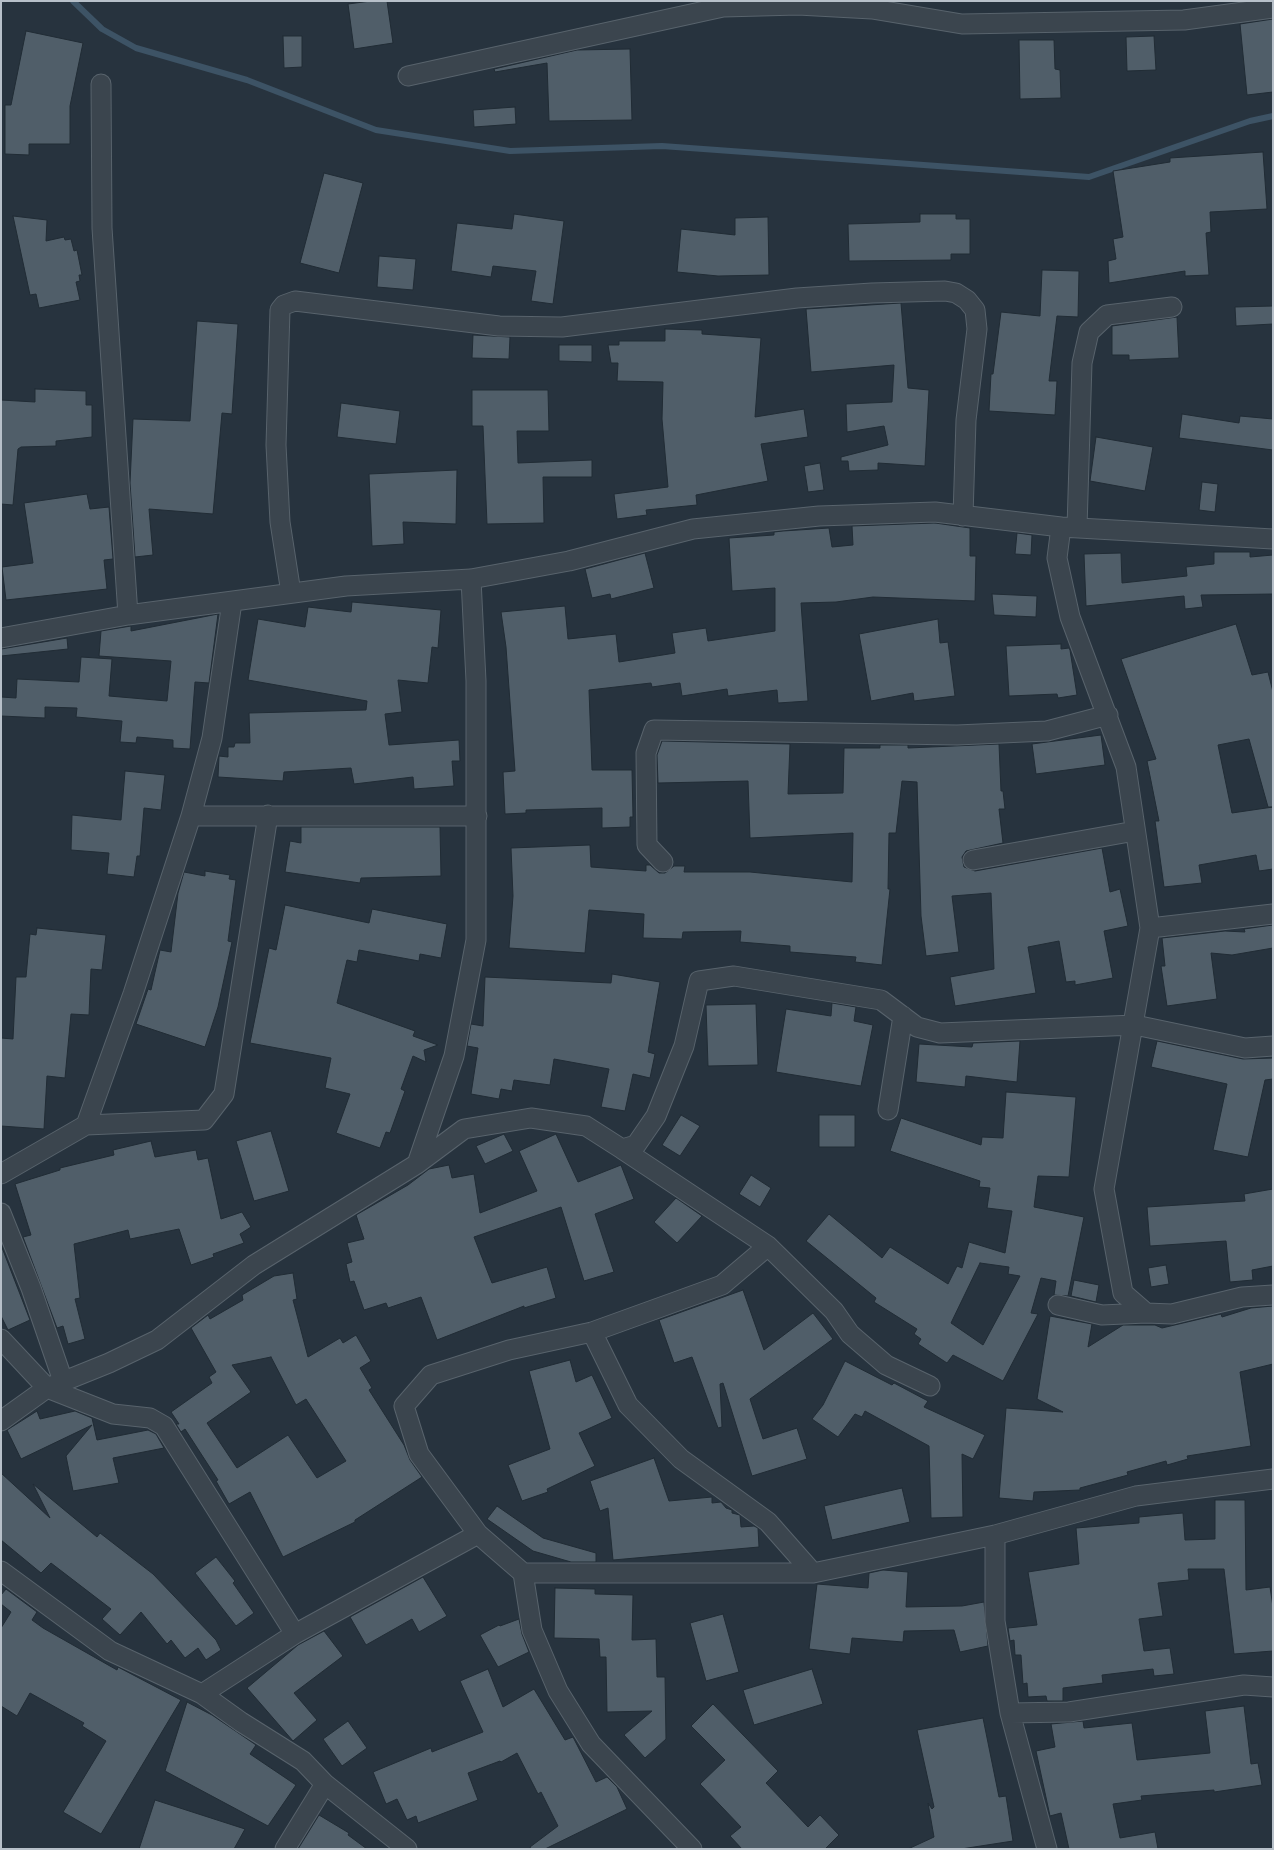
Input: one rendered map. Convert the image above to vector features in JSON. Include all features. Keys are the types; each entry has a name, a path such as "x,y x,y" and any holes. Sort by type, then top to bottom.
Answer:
{"street":[{"path":"408,76 724,4 872,9 962,24 1184,20 1267,6"},
{"path":"101,84 102,228 128,614"},
{"path":"291,594 280,522 276,445 280,310 284,305 295,301 499,326 562,327 797,298 881,292 945,291 956,294 967,300 975,310 977,329 966,420 963,516"},
{"path":"1146,1314 1124,1293 1104,1190 1135,1025 1150,928 1126,767 1070,617 1057,558 1069,528 1082,363 1089,332 1108,315 1172,307"},
{"path":"1,638 128,614 346,586 471,579 569,561 693,529 819,516 935,512 1069,528 1273,539"},
{"path":"416,1164 454,1056 476,940 476,681 471,579"},
{"path":"86,1125 133,994 191,816 212,738 232,602"},
{"path":"663,862 647,844 646,752 654,730 957,735 1047,731 1108,715"},
{"path":"191,816 477,816"},
{"path":"1,1174 86,1125 204,1120 224,1094 268,816"},
{"path":"973,860 1135,831"},
{"path":"1150,928 1273,914"},
{"path":"622,1149 636,1145 656,1116 684,1046 699,981 734,976 881,1000 917,1027 940,1033 1135,1025 1245,1048 1273,1046"},
{"path":"888,1110 903,1016"},
{"path":"1,1421 55,1384 110,1363 157,1340 254,1265 416,1164 464,1129 531,1118 586,1126 768,1246 834,1311 850,1334 886,1365 930,1386"},
{"path":"1,1213 34,1296 55,1384"},
{"path":"692,1849 591,1744 558,1691 532,1630 523,1573 478,1534 419,1454 404,1406 432,1375 509,1350 592,1332 722,1285 768,1246"},
{"path":"1058,1305 1102,1315 1172,1314 1242,1297 1273,1295"},
{"path":"592,1332 628,1405 681,1459 768,1522 813,1574"},
{"path":"1,1338 55,1384 113,1414 150,1418 164,1426 295,1634"},
{"path":"523,1573 813,1574 995,1535 1136,1496 1273,1480"},
{"path":"202,1694 295,1634 478,1534"},
{"path":"995,1535 995,1621 1010,1713 1047,1849"},
{"path":"1,1571 110,1651 202,1694 241,1722 303,1761 325,1784 407,1849"},
{"path":"1010,1713 1069,1712 1244,1685 1273,1687"},
{"path":"285,1849 325,1784"}],"building":[{"path":"387,1 393,43 354,49 348,4"},
{"path":"1273,19 1273,92 1247,95 1240,24"},
{"path":"26,31 83,43 70,106 70,144 29,144 29,155 5,154 5,105 11,105"},
{"path":"283,36 302,36 302,67 284,68"},
{"path":"1154,36 1156,70 1127,71 1126,37"},
{"path":"1019,40 1054,40 1055,69 1060,70 1061,98 1020,99"},
{"path":"630,49 632,120 549,121 547,63 495,72 494,69 577,50"},
{"path":"515,107 516,124 474,127 473,110"},
{"path":"1263,152 1267,209 1210,212 1211,232 1206,233 1209,275 1185,276 1185,271 1109,283 1108,261 1116,259 1113,239 1123,237 1113,171 1170,162 1170,158"},
{"path":"324,173 363,183 339,273 300,263"},
{"path":"514,214 564,221 553,304 531,301 536,271 493,266 491,277 451,271 457,223 512,229"},
{"path":"920,214 956,214 956,219 970,219 970,254 951,254 951,260 849,261 848,224 920,222"},
{"path":"13,216 47,220 46,241 64,237 65,240 71,239 74,251 77,250 82,275 79,275 80,281 76,282 80,300 39,308 36,294 30,295"},
{"path":"768,217 769,275 718,276 677,272 681,229 735,235 735,218"},
{"path":"379,256 416,259 413,290 377,287"},
{"path":"1042,270 1079,271 1078,317 1057,316 1049,381 1057,381 1055,415 989,411 991,374 993,374 1001,312 1040,316"},
{"path":"901,303 908,388 929,390 925,466 878,463 878,470 849,471 848,461 841,461 841,457 888,445 884,426 847,432 846,404 892,402 894,365 811,372 806,309"},
{"path":"1273,306 1273,324 1236,326 1235,307"},
{"path":"1177,317 1179,358 1129,360 1129,355 1112,355 1112,326"},
{"path":"197,321 238,324 232,414 222,413 213,514 149,509 153,555 135,557 130,483 133,419 190,421"},
{"path":"665,329 702,330 702,334 761,338 755,417 804,409 808,437 761,444 768,481 696,495 697,505 646,510 647,515 617,519 614,494 668,487 662,419 663,382 617,381 618,363 611,363 608,345 619,345 619,341 665,341"},
{"path":"473,335 510,337 509,359 472,358"},
{"path":"559,345 592,345 592,362 559,361"},
{"path":"35,389 86,391 86,405 92,405 92,437 56,441 56,446 21,447 18,449 13,505 1,504 1,400 35,402"},
{"path":"472,390 548,390 549,431 517,431 518,463 592,460 592,477 543,477 544,523 487,524 483,426 472,426"},
{"path":"341,403 400,411 396,444 337,437"},
{"path":"1182,414 1239,423 1240,416 1273,419 1273,450 1179,438"},
{"path":"1096,437 1153,447 1145,491 1090,481"},
{"path":"820,463 824,490 808,492 804,466"},
{"path":"457,470 456,524 403,522 404,544 372,546 369,474"},
{"path":"1202,482 1218,484 1215,512 1199,510"},
{"path":"87,494 90,509 109,507 113,559 104,560 107,589 6,600 2,567 33,563 24,503"},
{"path":"935,523 970,528 970,556 976,556 975,601 873,597 836,602 801,603 808,701 778,703 777,690 728,696 727,689 682,696 680,683 652,687 651,683 589,690 592,770 632,770 633,817 630,817 630,827 602,828 602,808 526,810 526,813 505,814 503,772 515,771 506,647 501,612 565,606 568,639 616,634 619,662 675,653 672,633 706,628 708,641 775,631 775,588 732,591 729,538 774,535 774,532 783,531 829,528 832,547 853,545 852,526"},
{"path":"1017,533 1032,535 1031,555 1015,554"},
{"path":"1214,552 1250,552 1250,557 1273,555 1273,594 1201,595 1203,607 1185,609 1184,596 1086,606 1084,554 1121,553 1122,583 1187,576 1186,567 1214,564"},
{"path":"645,553 654,588 611,599 610,594 592,598 585,569"},
{"path":"992,594 1037,596 1036,617 994,615"},
{"path":"352,602 441,610 438,648 432,647 428,683 398,680 402,712 385,714 389,745 459,740 460,761 452,761 454,786 414,789 413,777 354,784 351,768 284,772 283,781 218,777 219,756 228,757 228,747 234,747 235,743 250,743 249,713 366,710 367,701 248,680 258,619 305,627 308,607 351,612"},
{"path":"218,614 209,683 195,682 190,749 173,748 173,740 137,737 136,743 120,742 122,721 76,717 77,708 45,707 45,718 1,716 1,697 16,698 17,679 79,682 81,657 112,659 109,696 167,701 171,661 99,656 101,631 131,626 131,631"},
{"path":"938,619 940,643 948,642 955,696 914,701 913,693 871,701 859,634"},
{"path":"1236,624 1252,675 1268,672 1273,692 1273,807 1273,869 1259,871 1256,855 1199,865 1202,883 1164,887 1155,821 1159,821 1147,761 1156,759 1121,659","holes":["1249,739 1268,807 1273,807 1232,813 1218,745"]},
{"path":"67,638 68,649 1,656 1,649"},
{"path":"1061,644 1061,649 1069,648 1070,650 1077,695 1058,698 1057,694 1009,696 1006,646"},
{"path":"1101,735 1105,765 1036,774 1032,744"},
{"path":"662,741 790,744 788,794 843,793 844,748 880,748 880,745 908,745 908,748 999,744 1001,791 1003,791 1005,809 999,809 1003,843 966,851 962,857 964,867 975,871 1102,848 1110,892 1120,889 1128,926 1104,931 1113,978 1075,985 1075,981 1066,982 1059,941 1028,947 1036,993 955,1006 950,977 994,969 991,893 952,896 959,952 926,956 921,916 917,782 902,781 896,833 889,833 888,889 890,889 882,965 855,962 856,957 790,952 790,946 740,942 741,931 683,932 682,939 643,938 644,914 589,910 585,953 509,948 513,896 511,848 590,845 591,867 646,871 646,865 650,865 659,873 665,873 674,866 685,866 684,872 750,872 852,882 853,833 750,838 748,781 658,783 657,755"},
{"path":"125,771 165,775 161,810 144,808 140,856 137,856 134,877 107,874 109,853 71,850 72,815 121,820"},
{"path":"301,827 440,827 441,876 361,878 360,883 285,872 290,841 301,843"},
{"path":"205,871 230,875 229,879 236,880 228,941 232,942 218,1007 205,1047 136,1024 148,989 151,990 160,950 171,952 178,893 184,872 205,876"},
{"path":"285,905 369,923 372,909 447,924 441,958 420,954 419,961 359,950 357,962 347,960 337,1003 415,1031 413,1036 438,1045 424,1050 426,1062 413,1056 401,1089 405,1091 390,1133 386,1132 380,1148 336,1133 350,1094 325,1088 331,1058 250,1043 269,948 276,950"},
{"path":"1273,925 1273,948 1232,955 1211,953 1217,999 1167,1006 1161,966 1165,966 1162,938 1225,931 1245,932 1244,929"},
{"path":"37,928 106,935 102,970 91,969 89,1015 71,1014 65,1078 47,1076 44,1129 1,1126 1,1038 13,1039 16,977 26,977 30,934 36,935"},
{"path":"612,974 660,982 648,1052 655,1054 650,1078 633,1074 625,1111 601,1107 609,1069 554,1059 550,1085 514,1080 512,1091 501,1089 499,1099 471,1094 478,1048 467,1046 471,1024 483,1026 485,977 611,983"},
{"path":"832,1003 856,1007 854,1021 873,1025 861,1086 776,1072 786,1009 831,1016"},
{"path":"756,1004 758,1065 708,1066 706,1005"},
{"path":"1020,1041 1017,1082 966,1076 965,1087 916,1082 919,1044 972,1047 973,1043"},
{"path":"1157,1041 1243,1059 1273,1058 1273,1079 1265,1080 1248,1157 1213,1150 1227,1084 1151,1067"},
{"path":"1006,1092 1076,1097 1069,1177 1038,1176 1034,1207 1084,1217 1068,1296 1054,1295 1056,1281 1041,1278 1031,1313 1038,1314 1003,1381 953,1355 947,1363 918,1344 921,1339 914,1334 917,1329 874,1302 876,1298 806,1241 829,1214 882,1258 890,1247 948,1284 957,1266 962,1268 969,1242 1005,1253 1012,1211 987,1208 990,1188 979,1187 980,1181 890,1151 901,1118 981,1145 982,1137 1003,1138","holes":["980,1263 1009,1267 1008,1274 1020,1276 983,1345 951,1323"]},
{"path":"681,1115 700,1126 680,1156 662,1145"},
{"path":"819,1115 855,1115 855,1147 819,1147"},
{"path":"271,1131 289,1191 254,1201 236,1141"},
{"path":"504,1134 513,1151 485,1164 476,1146"},
{"path":"556,1134 578,1182 621,1165 634,1199 595,1214 614,1272 584,1281 561,1207 474,1237 492,1283 547,1267 556,1298 524,1308 524,1306 437,1340 421,1297 388,1308 386,1303 364,1310 354,1281 350,1282 346,1264 352,1262 347,1243 364,1239 356,1215 408,1185 429,1169 449,1165 452,1178 474,1174 480,1213 537,1191 519,1151"},
{"path":"151,1141 155,1157 196,1150 198,1160 208,1158 221,1219 242,1212 251,1227 240,1234 244,1243 213,1254 214,1257 191,1265 179,1229 130,1239 128,1230 74,1244 80,1298 75,1299 85,1339 68,1344 63,1326 57,1328 23,1237 31,1235 15,1184 60,1170 60,1168 114,1155 113,1150"},
{"path":"751,1175 771,1188 760,1207 739,1194"},
{"path":"1273,1189 1273,1266 1252,1270 1253,1280 1230,1282 1226,1241 1150,1246 1147,1207 1245,1201 1244,1194"},
{"path":"676,1198 702,1216 677,1243 654,1222"},
{"path":"1,1245 30,1320 8,1330 1,1316"},
{"path":"1166,1265 1169,1284 1151,1287 1148,1268"},
{"path":"293,1273 297,1299 293,1300 308,1357 340,1338 343,1343 356,1335 371,1361 360,1368 372,1388 369,1390 422,1477 355,1520 355,1522 283,1557 250,1492 229,1504 216,1481 218,1480 185,1429 181,1432 176,1424 179,1424 171,1412 212,1383 209,1377 216,1372 191,1328 208,1315 210,1319 243,1300 242,1295 274,1276","holes":["271,1357 296,1405 306,1399 346,1461 317,1478 288,1435 237,1468 207,1423 251,1392 232,1365"]},
{"path":"1074,1280 1099,1285 1096,1302 1071,1296"},
{"path":"743,1290 764,1350 813,1313 833,1339 750,1399 763,1439 797,1428 807,1459 752,1476 723,1383 720,1384 722,1427 718,1428 692,1357 674,1363 659,1320"},
{"path":"1273,1306 1273,1364 1240,1372 1251,1446 1187,1456 1188,1459 1167,1465 1166,1461 1127,1472 1128,1475 1080,1488 1080,1490 1034,1492 1033,1501 999,1498 1006,1408 1063,1412 1037,1399 1050,1316 1092,1324 1088,1347 1123,1325 1155,1325 1162,1328 1221,1314 1222,1317 1251,1308"},
{"path":"570,1360 576,1382 592,1375 612,1418 579,1433 595,1466 547,1489 548,1492 522,1501 508,1465 550,1449 529,1371"},
{"path":"845,1361 928,1401 924,1407 985,1435 973,1459 962,1454 963,1517 931,1518 929,1446 865,1411 862,1417 855,1414 838,1437 812,1419 823,1405"},
{"path":"37,1411 40,1419 75,1411 92,1418 97,1440 148,1430 156,1434 164,1448 113,1458 119,1483 73,1491 66,1456 92,1425 21,1459 7,1430"},
{"path":"654,1458 669,1501 712,1497 712,1503 721,1502 726,1508 732,1510 732,1513 740,1515 741,1527 754,1526 758,1528 759,1547 613,1560 608,1508 600,1511 590,1481"},
{"path":"1,1473 50,1518 33,1484 97,1537 100,1533 153,1574 216,1640 221,1650 206,1660 198,1648 185,1658 171,1640 167,1644 141,1612 120,1635 102,1619 111,1609 51,1563 41,1573 1,1540"},
{"path":"902,1488 910,1522 832,1540 824,1506"},
{"path":"1215,1500 1245,1500 1246,1590 1270,1587 1273,1607 1273,1651 1234,1654 1224,1569 1188,1569 1189,1580 1158,1583 1163,1616 1139,1619 1144,1651 1170,1648 1174,1674 1154,1676 1153,1669 1102,1675 1103,1683 1063,1688 1063,1701 1047,1701 1046,1696 1028,1697 1027,1683 1023,1684 1021,1655 1015,1655 1014,1640 1010,1641 1008,1628 1037,1625 1028,1572 1079,1564 1076,1528 1139,1523 1139,1517 1183,1513 1185,1540 1215,1539"},
{"path":"497,1506 543,1538 596,1553 596,1562 571,1562 533,1551 487,1519"},
{"path":"216,1557 235,1581 233,1583 254,1613 236,1626 195,1573"},
{"path":"883,1570 908,1572 906,1607 962,1606 984,1602 988,1646 960,1652 954,1630 904,1631 903,1642 852,1638 850,1654 809,1649 817,1584 868,1588 869,1573"},
{"path":"423,1577 447,1616 419,1632 412,1619 366,1645 350,1617"},
{"path":"555,1588 595,1589 595,1594 633,1595 632,1640 656,1639 657,1677 665,1677 666,1739 645,1758 624,1735 652,1711 607,1712 606,1657 600,1657 599,1639 554,1638"},
{"path":"6,1589 37,1612 32,1620 43,1628 117,1670 118,1667 181,1700 101,1834 63,1812 106,1741 82,1726 84,1723 30,1693 17,1716 1,1706 1,1628 11,1612 1,1604 1,1595"},
{"path":"723,1614 739,1672 706,1681 690,1623"},
{"path":"519,1619 529,1652 498,1667 480,1635 499,1625"},
{"path":"324,1631 343,1656 294,1693 317,1720 293,1741 247,1688 298,1645"},
{"path":"488,1669 503,1707 534,1689 565,1740 573,1737 596,1782 607,1777 617,1787 627,1809 545,1849 531,1849 530,1847 558,1826 541,1792 538,1794 517,1753 501,1762 468,1773 478,1800 418,1823 416,1816 407,1820 397,1799 386,1804 373,1772 431,1748 432,1752 483,1732 460,1681"},
{"path":"812,1669 823,1704 754,1725 743,1690"},
{"path":"187,1702 212,1715 256,1745 250,1754 296,1785 268,1826 165,1771"},
{"path":"713,1704 778,1771 766,1783 808,1827 820,1815 839,1835 825,1849 742,1849 730,1836 741,1827 700,1784 725,1760 691,1726"},
{"path":"1244,1706 1251,1764 1258,1763 1262,1785 1214,1792 1214,1790 1141,1796 1142,1800 1113,1804 1120,1838 1155,1832 1158,1849 1069,1849 1061,1813 1050,1816 1036,1751 1055,1747 1051,1724 1083,1721 1084,1728 1132,1723 1137,1760 1210,1753 1205,1711"},
{"path":"983,1718 999,1797 1006,1796 1013,1841 961,1849 908,1849 934,1837 928,1803 932,1809 934,1807 917,1730"},
{"path":"348,1721 367,1748 342,1766 323,1739"},
{"path":"155,1800 245,1829 234,1849 139,1849"},
{"path":"319,1815 349,1833 348,1835 367,1849 298,1849"}],"waterway":[{"path":"73,1 102,29 136,48 247,80 376,130 510,151 662,146 1089,177 1250,121 1273,116"}]}
